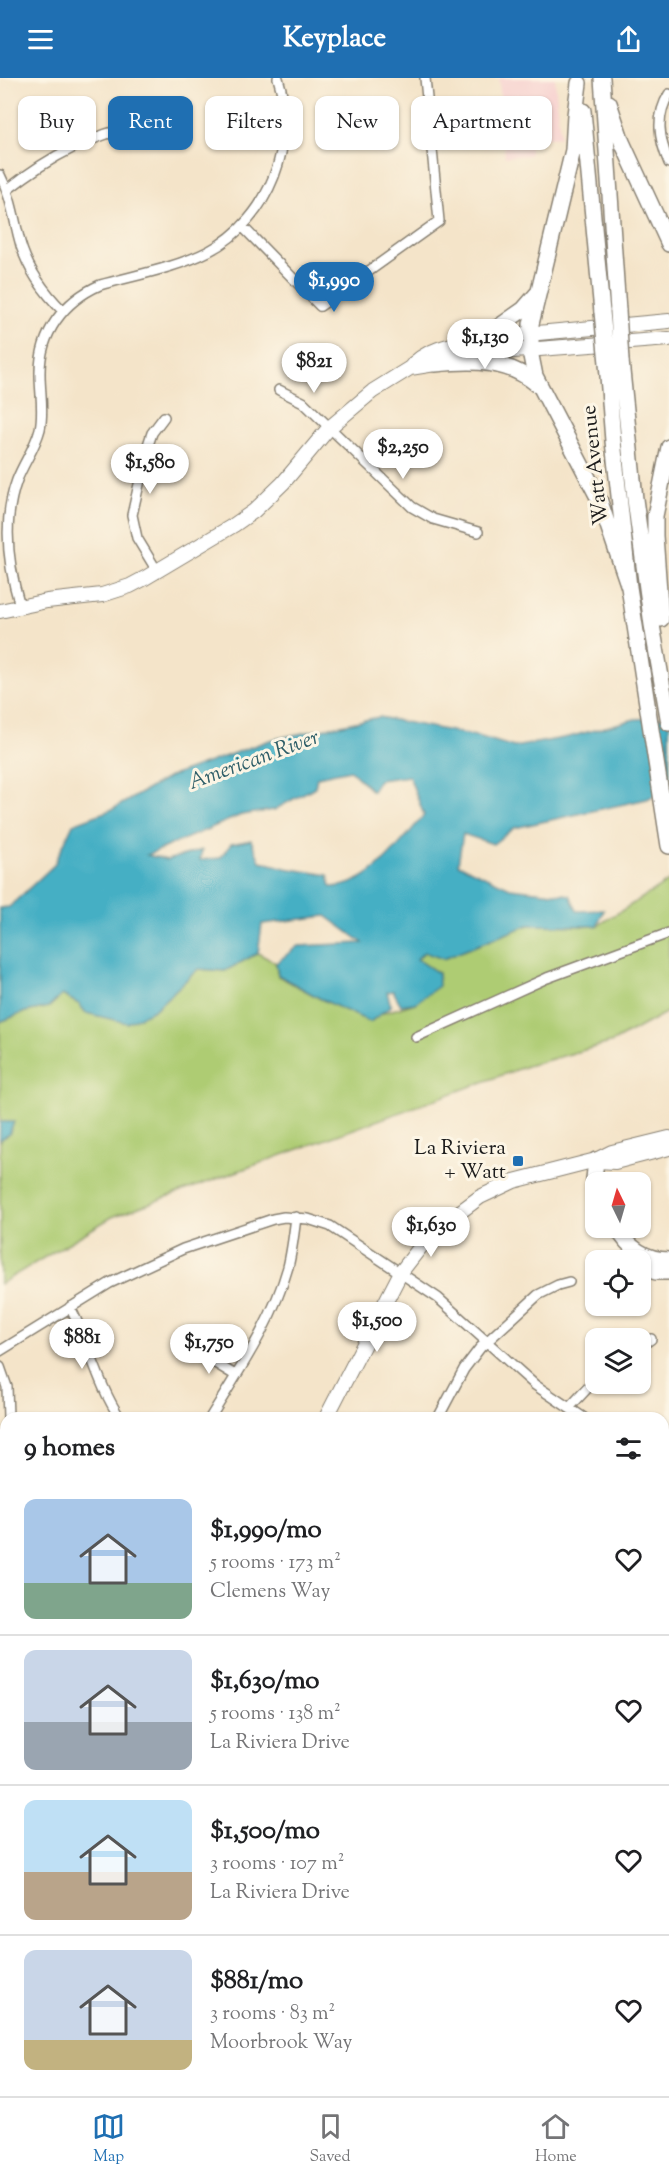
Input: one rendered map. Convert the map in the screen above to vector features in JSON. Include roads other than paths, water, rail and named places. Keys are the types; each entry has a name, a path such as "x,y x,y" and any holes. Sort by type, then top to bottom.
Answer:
{"main road":[{"path":"579,81 574,116 573,150 531,324 530,350 532,366 541,387 598,499 629,587"},
{"name":"Watt Avenue","path":"579,81 602,312 614,362 634,499 657,624 669,723"},
{"path":"603,85 622,142 669,244"},
{"name":"Watt Avenue","path":"603,85 618,310 614,362 613,441 629,587 669,846"},
{"path":"483,338 524,309 539,291"},
{"path":"435,364 461,362 498,364 531,378 541,387"},
{"path":"657,624 655,516 669,447"},
{"path":"596,1161 600,1172"},
{"path":"595,1172 596,1161"},
{"path":"624,1238 636,1250 655,1259 669,1260"},
{"path":"651,1270 669,1272"}],"street":[{"path":"20,606 10,565 5,510 36,443 43,404 40,362 44,344 55,320 78,297 100,285 185,260 210,250 242,226 268,189 283,150 285,108 278,78"},
{"path":"242,226 320,306 439,222 425,78"},
{"path":"669,94 662,107 659,125 662,147 669,163"},
{"path":"7,190 38,167 73,147 108,133"},
{"path":"0,175 7,190 28,264 43,290 63,311"},
{"path":"0,612 20,606 102,595 130,586 234,525 254,511 283,483 329,428 374,391 410,368 415,361 429,354 456,344 483,338 669,321"},
{"path":"410,368 435,364 460,356 669,339"},
{"path":"279,390 303,402 412,507 433,519 478,532"},
{"path":"157,571 137,538 132,515 148,445 152,433 164,417"},
{"path":"416,1037 547,978 669,933"},
{"path":"329,1412 401,1272 432,1234 460,1210 480,1197 514,1181 596,1161 612,1152 669,1138"},
{"path":"596,1161 615,1162 669,1148"},
{"path":"213,1412 260,1332 282,1285 291,1256 296,1217"},
{"path":"0,1351 133,1270 183,1249 273,1219 296,1217 330,1226 401,1272 438,1298 535,1385 575,1412"},
{"path":"441,1412 464,1369 488,1342 538,1295 568,1282"},
{"path":"70,1307 89,1347 100,1381 117,1412"},
{"path":"197,1352 235,1375"},
{"path":"0,1367 7,1387 8,1412"},
{"path":"569,1408 585,1391"}],"water":[{"name":"American River","path":"379,717 481,737 514,747 569,737 635,719 669,717 669,789 647,799 514,828 493,844 463,834 458,864 510,888 570,895 577,911 604,910 597,926 528,925 443,959 424,952 417,959 438,973 439,986 415,1003 401,1005 393,991 387,992 391,1006 370,1022 321,999 278,975 276,963 298,946 363,943 326,916 262,924 258,953 225,971 198,969 154,1010 127,1023 86,1013 79,1004 62,995 49,1007 25,1012 0,1022 0,908 9,907 54,865 73,824 113,809 169,777 270,740","holes":["350,770 372,791 379,780 409,776 424,815 384,861 359,880 345,885 331,887 328,875 285,868 260,861 251,840 231,844 220,858 200,860 202,850 167,860 147,855 241,815 274,810 315,787 317,777"]},
{"path":"0,1122 14,1122 9,1134 0,1140"}],"place":[{"name":"La Riviera + Watt","path":"518,1161"}]}
